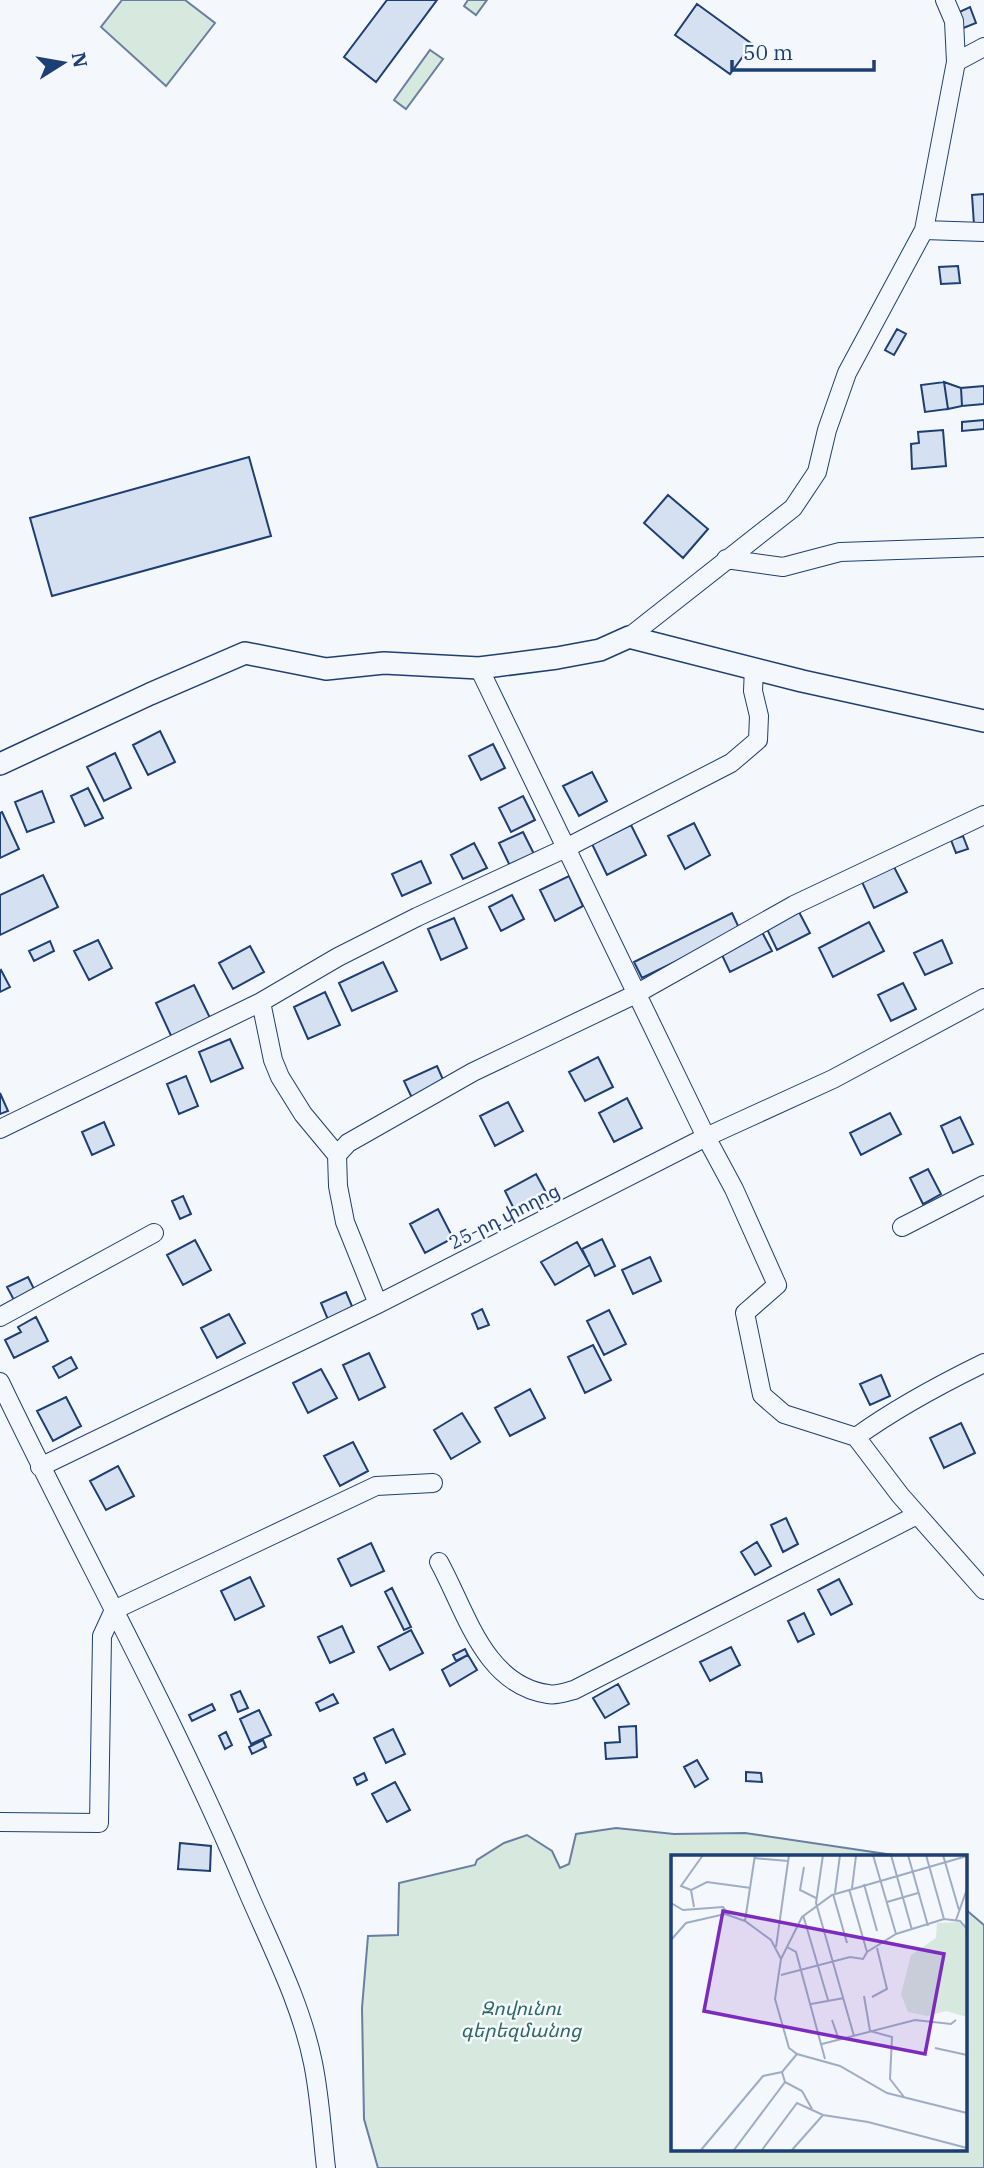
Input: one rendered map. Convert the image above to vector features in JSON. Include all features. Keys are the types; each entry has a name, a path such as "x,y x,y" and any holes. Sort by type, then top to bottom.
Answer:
{"street":[{"path":"0,764 245,653 326,669 384,663 479,668 600,650 629,637 793,508 817,472 827,430 848,373 924,230 956,62 954,21 945,0"},
{"path":"956,62 984,47"},
{"path":"924,230 984,232"},
{"path":"726,559 783,567 840,552 984,547"},
{"path":"629,637 802,681 984,721"},
{"path":"479,668 636,994 734,1189 777,1285 745,1313 762,1395 783,1415 856,1437 917,1515 984,1590"},
{"path":"0,1129 261,1002 338,957 566,848 731,763 758,740 760,716 753,691 754,668"},
{"path":"337,1155 348,1143 473,1072 636,994 794,905 984,815"},
{"name":"25-րդ փողոց","path":"40,1467 378,1304 706,1137 833,1079 984,998"},
{"path":"261,1002 273,1060 280,1077 303,1114 337,1155 338,1186 345,1222 378,1304"},
{"path":"902,1227 984,1185"},
{"path":"0,1317 154,1233"},
{"path":"856,1437 929,1390 984,1363"},
{"path":"0,1382 40,1467 214,1811 299,2012 313,2063 326,2168"},
{"path":"0,1822 99,1823 102,1636 114,1610 376,1486 433,1483"},
{"path":"439,1562 473,1632 503,1674 518,1685 550,1695 574,1690 917,1515"}],"green space":[{"path":"122,0 185,0 215,23 166,86 101,27"},
{"path":"468,0 487,0 476,15 464,6"},
{"path":"430,50 443,59 406,109 394,100"},
{"name":"Զովունու գերեզմանոց","path":"616,1828 674,1834 745,1833 893,1855 671,1855 671,2150 967,2150 967,1911 984,1925 984,2168 378,2168 364,2119 362,2008 368,1936 398,1935 399,1883 475,1865 477,1860 504,1843 527,1835 552,1851 560,1868 569,1864 576,1834"}],"building":[{"path":"387,0 437,0 376,82 344,57"},
{"path":"697,4 752,44 730,74 675,35"},
{"path":"970,7 976,23 961,29 955,14"},
{"path":"984,194 984,224 974,225 972,195"},
{"path":"958,266 960,283 941,284 939,267"},
{"path":"897,329 906,334 894,355 885,350"},
{"path":"944,382 948,409 925,412 921,385"},
{"path":"944,382 961,388 962,406 948,409"},
{"path":"984,386 984,404 962,406 961,388"},
{"path":"984,420 984,429 962,431 962,422"},
{"path":"943,430 946,466 912,469 911,444 919,443 918,432"},
{"path":"249,457 271,536 52,596 30,518"},
{"path":"668,495 708,529 683,558 644,523"},
{"path":"160,731 175,762 148,775 133,745"},
{"path":"493,744 505,768 481,780 469,756"},
{"path":"115,753 131,788 104,801 87,767"},
{"path":"592,772 607,801 579,816 563,786"},
{"path":"88,788 103,818 85,826 71,796"},
{"path":"42,791 54,822 27,832 15,802"},
{"path":"523,796 535,820 511,832 499,808"},
{"path":"2,812 19,849 0,858 0,813"},
{"path":"694,823 710,855 685,869 668,836"},
{"path":"631,825 646,855 607,875 592,844"},
{"path":"523,832 535,856 511,868 499,843"},
{"path":"963,836 968,849 956,853 951,840"},
{"path":"474,843 487,868 463,879 451,855"},
{"path":"421,861 431,883 402,896 392,874"},
{"path":"894,867 907,892 874,908 862,882"},
{"path":"43,875 58,907 0,935 0,895"},
{"path":"569,876 583,906 555,921 540,890"},
{"path":"512,895 524,919 501,931 489,907"},
{"path":"799,912 810,933 777,950 767,929"},
{"path":"732,913 740,930 642,978 634,962"},
{"path":"454,918 467,948 441,960 428,929"},
{"path":"869,922 884,951 833,977 819,948"},
{"path":"762,932 772,951 730,972 721,953"},
{"path":"98,940 112,968 89,980 74,951"},
{"path":"942,940 952,963 925,975 914,953"},
{"path":"50,941 54,951 34,961 29,951"},
{"path":"250,946 264,972 233,989 219,963"},
{"path":"383,962 397,991 352,1011 339,983"},
{"path":"0,971 10,987 0,992"},
{"path":"903,983 916,1009 891,1021 878,995"},
{"path":"194,985 212,1022 173,1040 156,1003"},
{"path":"325,992 340,1025 308,1039 294,1007"},
{"path":"230,1039 243,1068 211,1082 199,1052"},
{"path":"598,1057 613,1087 585,1101 569,1072"},
{"path":"437,1066 445,1084 412,1098 404,1081"},
{"path":"186,1076 198,1106 179,1114 167,1084"},
{"path":"0,1093 8,1111 0,1114"},
{"path":"627,1098 642,1128 614,1142 599,1113"},
{"path":"508,1102 523,1131 495,1146 480,1116"},
{"path":"890,1113 901,1134 861,1155 850,1133"},
{"path":"960,1117 973,1144 953,1153 941,1126"},
{"path":"104,1122 114,1145 92,1155 82,1132"},
{"path":"928,1169 941,1194 923,1204 910,1178"},
{"path":"536,1174 549,1198 517,1215 505,1191"},
{"path":"183,1196 191,1214 180,1219 172,1201"},
{"path":"438,1209 453,1238 425,1253 410,1224"},
{"path":"602,1239 615,1266 595,1276 582,1249"},
{"path":"195,1240 211,1270 183,1285 167,1255"},
{"path":"577,1242 590,1265 555,1285 541,1262"},
{"path":"650,1257 661,1281 633,1294 622,1270"},
{"path":"28,1277 35,1291 15,1302 7,1287"},
{"path":"346,1292 354,1311 329,1322 321,1303"},
{"path":"482,1309 489,1325 478,1329 472,1314"},
{"path":"609,1310 626,1344 604,1355 587,1321"},
{"path":"229,1314 245,1343 217,1358 201,1328"},
{"path":"36,1317 48,1341 14,1358 5,1340 21,1332 18,1327"},
{"path":"593,1345 611,1380 585,1393 568,1357"},
{"path":"369,1353 385,1387 359,1400 343,1365"},
{"path":"71,1357 77,1368 59,1378 53,1367"},
{"path":"321,1369 337,1398 308,1413 293,1383"},
{"path":"881,1375 890,1396 870,1405 860,1384"},
{"path":"530,1389 545,1418 510,1436 495,1408"},
{"path":"66,1397 81,1426 53,1441 37,1411"},
{"path":"462,1413 480,1442 451,1459 434,1430"},
{"path":"961,1423 975,1453 944,1468 930,1438"},
{"path":"353,1442 368,1471 340,1486 324,1456"},
{"path":"118,1466 134,1496 106,1510 90,1481"},
{"path":"786,1518 798,1544 783,1552 771,1525"},
{"path":"757,1542 771,1566 755,1575 741,1552"},
{"path":"371,1543 384,1571 351,1586 338,1559"},
{"path":"250,1577 264,1606 235,1620 221,1591"},
{"path":"839,1579 852,1604 831,1615 818,1590"},
{"path":"392,1588 411,1627 404,1630 385,1592"},
{"path":"804,1613 814,1634 798,1642 788,1621"},
{"path":"342,1626 354,1652 330,1663 318,1637"},
{"path":"411,1630 423,1653 390,1670 378,1647"},
{"path":"731,1647 740,1665 710,1681 700,1662"},
{"path":"465,1649 468,1655 456,1661 453,1655"},
{"path":"468,1655 477,1670 450,1686 442,1670"},
{"path":"618,1684 629,1704 605,1718 593,1698"},
{"path":"240,1691 248,1708 238,1712 231,1695"},
{"path":"333,1694 338,1703 320,1711 316,1703"},
{"path":"212,1704 215,1710 192,1721 189,1715"},
{"path":"259,1710 271,1735 251,1744 240,1719"},
{"path":"636,1726 637,1757 606,1759 605,1743 620,1742 619,1727"},
{"path":"393,1729 405,1754 386,1763 374,1738"},
{"path":"226,1732 232,1745 225,1749 219,1736"},
{"path":"263,1740 266,1747 252,1754 249,1747"},
{"path":"697,1760 708,1779 695,1787 684,1767"},
{"path":"746,1772 761,1773 762,1782 746,1781"},
{"path":"364,1773 367,1780 357,1785 354,1778"},
{"path":"395,1782 410,1810 387,1822 372,1794"},
{"path":"180,1843 211,1846 210,1871 178,1869"}]}
